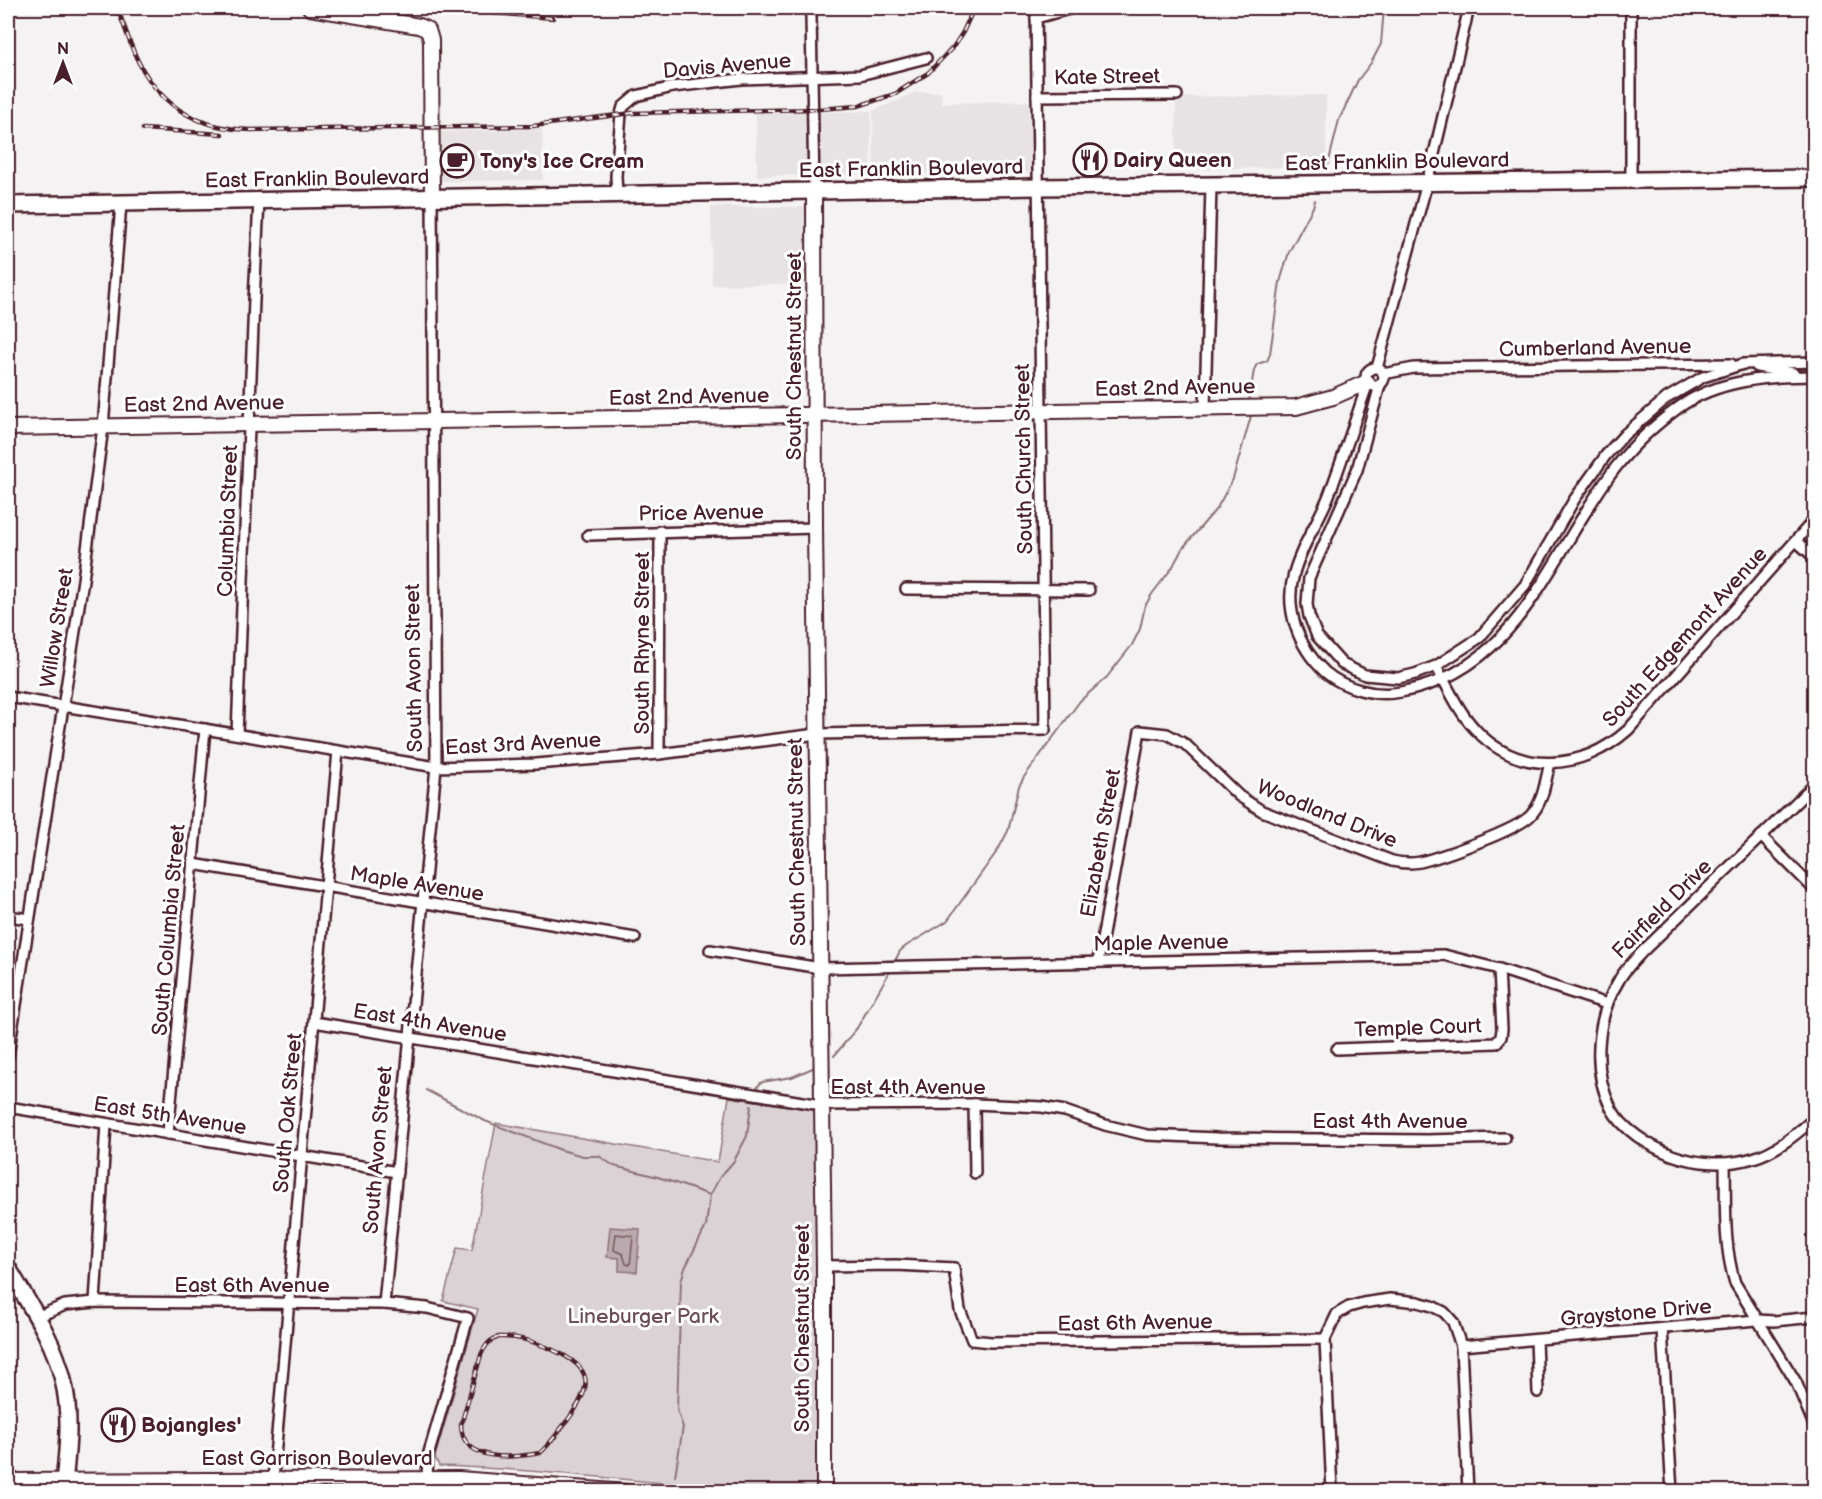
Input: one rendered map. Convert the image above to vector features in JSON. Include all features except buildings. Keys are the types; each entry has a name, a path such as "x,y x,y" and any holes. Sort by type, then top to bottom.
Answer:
{"main road":[{"name":"East Franklin Boulevard","path":"8,205 1815,178"},
{"path":"8,1268 37,1317 56,1358 66,1395 68,1413 64,1486"}],"street":[{"name":"South Avon Street","path":"310,8 419,26 428,30 431,40 436,766 384,1304"},
{"name":"South Church Street","path":"1036,8 1045,730"},
{"path":"1036,18 1073,8"},
{"path":"1372,383 1383,381 1380,371 1469,8"},
{"path":"1631,8 1631,180"},
{"path":"811,15 814,192"},
{"name":"Davis Avenue","path":"616,195 621,114 623,107 636,96 673,87 741,79 860,75 926,58"},
{"name":"Kate Street","path":"1037,96 1177,95"},
{"path":"1205,408 1211,186"},
{"name":"South Chestnut Street","path":"814,192 824,1491"},
{"name":"Columbia Street","path":"237,735 259,201"},
{"name":"Willow Street","path":"8,1056 83,580 103,427 121,204"},
{"path":"1380,371 1371,369 1367,373 1372,383 1357,470 1309,578 1307,593 1309,616 1317,636 1332,656 1342,664 1365,675 1398,678 1436,666 1479,638 1516,596 1589,477 1625,434 1667,398 1703,377 1743,364 1815,362"},
{"name":"Cumberland Avenue","path":"1380,371 1414,368 1743,364 1811,376"},
{"path":"1372,383 1329,496 1294,572 1291,598 1294,623 1304,645 1333,678 1350,687 1375,693 1395,693 1423,687 1443,678 1479,657 1515,624 1608,477 1666,417 1689,400 1714,388 1751,380 1811,376"},
{"name":"East 2nd Avenue","path":"8,428 1296,407 1334,397 1372,383"},
{"name":"South Edgemont Avenue","path":"1436,666 1469,722 1486,739 1509,754 1531,761 1550,763 1584,758 1602,750 1623,735 1814,523"},
{"name":"Price Avenue","path":"588,535 815,528"},
{"name":"South Rhyne Street","path":"659,754 660,531"},
{"path":"1796,541 1815,558"},
{"path":"906,589 1089,590"},
{"name":"East 3rd Avenue","path":"8,697 436,766 536,764 659,754 817,734 1045,730"},
{"name":"South Columbia Street","path":"168,1134 205,729"},
{"name":"Woodland Drive","path":"1140,731 1167,734 1185,744 1239,796 1262,811 1392,861 1405,863 1432,858 1502,833 1526,820 1538,805 1550,763"},
{"name":"Elizabeth Street","path":"1098,962 1140,731"},
{"name":"South Oak Street","path":"273,1479 338,751"},
{"name":"Fairfield Drive","path":"1815,785 1642,952 1620,977 1607,1004 1600,1034 1599,1055 1603,1083 1612,1109 1631,1130 1666,1152 1693,1161 1725,1164 1754,1158 1783,1144 1815,1119"},
{"path":"1761,836 1815,889"},
{"name":"Maple Avenue","path":"193,864 635,938"},
{"path":"8,916 29,920"},
{"name":"Maple Avenue","path":"710,950 820,968 1444,955 1499,969 1607,1004"},
{"name":"Temple Court","path":"1337,1049 1496,1043 1501,1037 1502,1029 1499,969"},
{"name":"East 4th Avenue","path":"314,1022 821,1105 1022,1105 1053,1108 1105,1125 1147,1135 1346,1139 1505,1138"},
{"path":"974,1104 975,1173"},
{"name":"East 5th Avenue","path":"8,1107 397,1172"},
{"path":"94,1302 106,1124"},
{"path":"1725,1164 1727,1237 1731,1270 1743,1298 1796,1382 1815,1425"},
{"name":"East 6th Avenue","path":"824,1266 896,1265 954,1268 960,1310 972,1340 992,1342 1325,1339"},
{"path":"1332,1491 1325,1339 1337,1314 1349,1307 1376,1300 1404,1300 1432,1306 1444,1312 1454,1322 1461,1346 1468,1491"},
{"name":"East 6th Avenue","path":"37,1317 65,1305 94,1302 384,1304 427,1308 468,1318 428,1456 427,1479"},
{"name":"Graystone Drive","path":"1461,1346 1815,1317"},
{"path":"1662,1329 1672,1491"},
{"path":"1536,1340 1538,1392"},
{"name":"East Garrison Boulevard","path":"8,1481 64,1486 273,1479 427,1479 535,1483 627,1491"}],"shaded area":[{"path":"916,92 941,92 942,103 1029,101 1030,172 874,174 873,111"},
{"path":"1326,95 1326,166 1176,170 1176,97"},
{"path":"871,111 871,174 757,176 756,113"},
{"path":"542,129 543,180 440,181 440,132"},
{"path":"711,207 806,207 806,284 712,285"}],"green space":[{"name":"Lineburger Park","path":"729,1097 815,1110 820,1408 816,1439 816,1488 813,1491 719,1488 533,1471 439,1466 435,1457 478,1309 443,1301 457,1248 472,1250 496,1123 718,1162"}],"water":[{"path":"610,1227 640,1229 637,1272 619,1271 619,1258 607,1257"}],"waterway":[{"path":"1327,169 1339,120 1358,80 1371,63 1381,44 1384,8"},
{"path":"1249,401 1254,370 1257,364 1267,361 1270,354 1280,282 1289,252 1315,200"},
{"path":"896,959 906,946 947,921 998,850 1008,831 1019,786 1024,777 1080,701 1107,677 1132,645 1140,629 1145,606 1152,594 1172,568 1182,549 1217,508 1233,479 1251,416"},
{"path":"834,1056 857,1028 889,973"},
{"path":"757,1087 762,1082 792,1077 815,1067"},
{"path":"426,1090 485,1121 561,1150 583,1156 599,1156 614,1166 658,1177 710,1195"},
{"path":"675,1476 683,1427 677,1410 681,1281 706,1226 710,1195 720,1177 734,1161 747,1136 751,1106"}],"railway":[{"path":"117,8 139,63 149,79 172,105 200,121 216,126 252,130 533,126 632,113 858,106 895,94 928,73 954,46 974,8"},
{"path":"433,8 553,18"},
{"path":"143,129 222,134"},
{"path":"499,1337 533,1342 567,1357 577,1364 586,1380 585,1389 575,1409 540,1453 516,1456 491,1455 479,1452 470,1446 464,1437 461,1425 481,1355 488,1344 499,1337"}],"place":[{"name":"Dairy Queen","path":"1090,160"},
{"name":"Tony's Ice Cream","path":"457,161"},
{"name":"Bojangles'","path":"118,1425"}]}
